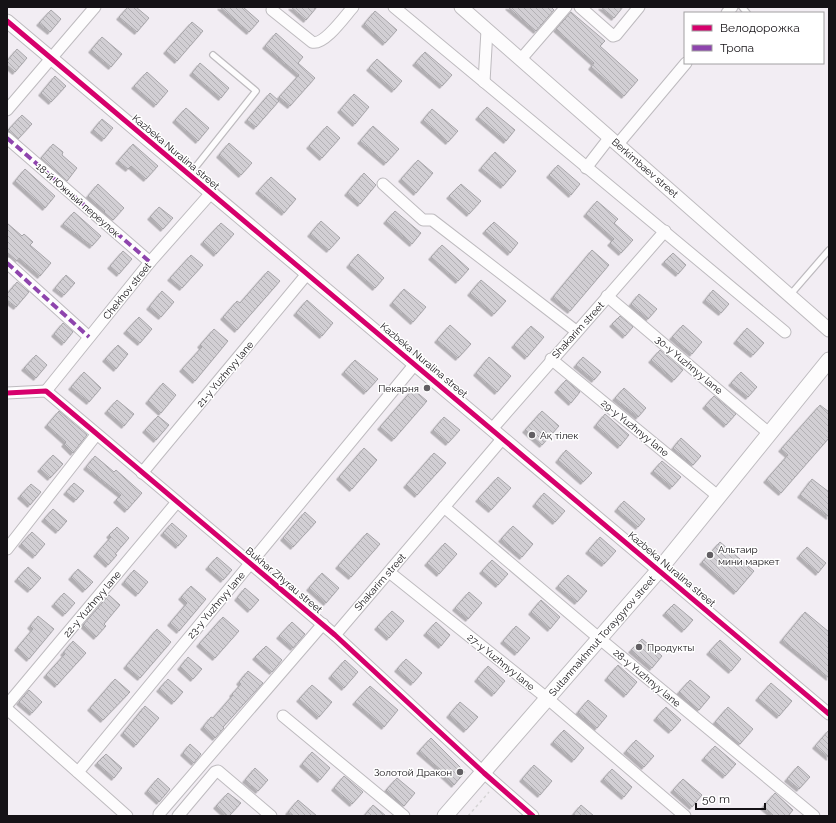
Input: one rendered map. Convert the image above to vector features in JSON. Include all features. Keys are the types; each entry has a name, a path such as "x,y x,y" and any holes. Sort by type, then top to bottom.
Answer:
{"main road":[{"name":"Sultanmakhmut Toraygyrov street","path":"445,816 659,570 829,360"}],"street":[{"path":"7,110 95,7"},
{"path":"272,10 312,42 316,43 324,40 353,7"},
{"path":"394,7 785,332"},
{"name":"Berkimbaev street","path":"461,7 829,330"},
{"path":"521,60 566,7"},
{"path":"580,7 613,36 616,35 639,7"},
{"name":"Kazbeka Nuralina street","path":"7,21 829,714"},
{"path":"484,82 487,30"},
{"path":"586,168 614,141 685,64"},
{"name":"18-й Южный переулок","path":"7,138 150,262"},
{"path":"382,184 423,220 432,220 576,331"},
{"name":"Chekhov street","path":"46,391 150,262 211,193"},
{"name":"Shakarim street","path":"492,429 551,359 665,231"},
{"path":"7,263 89,337"},
{"name":"21-y Yuzhnyy lane","path":"142,473 308,274"},
{"name":"30-y Yuzhnyy lane","path":"607,296 770,434"},
{"name":"29-y Yuzhnyy lane","path":"551,359 719,497"},
{"name":"23-y Yuzhnyy lane","path":"78,772 415,364"},
{"path":"7,393 46,391"},
{"name":"Bukhar Zhyrau street","path":"46,391 96,435 323,624 533,816"},
{"path":"7,549 96,435"},
{"name":"Shakarim street","path":"335,635 503,438"},
{"name":"22-y Yuzhnyy lane","path":"7,705 177,502"},
{"name":"28-y Yuzhnyy lane","path":"444,507 600,639 814,816"},
{"name":"27-y Yuzhnyy lane","path":"389,572 548,699 685,816"},
{"path":"159,814 323,624"},
{"path":"7,709 128,816"},
{"path":"283,716 404,816"},
{"path":"178,816 215,772 218,771 271,816"}],"lane":[{"path":"190,175 256,91 213,55"},
{"path":"790,295 829,250"}],"path":[{"path":"468,816 496,783"}],"building":[{"path":"128,7 136,7 149,18 137,32 119,17"},
{"path":"220,7 243,7 259,21 249,32"},
{"path":"291,7 317,7 306,20"},
{"path":"508,7 551,7 554,10 536,31"},
{"path":"601,7 623,7 614,18"},
{"path":"51,10 61,19 50,32 39,23"},
{"path":"375,11 397,30 385,43 364,24"},
{"path":"571,12 605,41 600,46 638,80 624,96 591,67 594,63 556,29"},
{"path":"192,22 203,31 177,61 166,51"},
{"path":"276,33 303,57 298,63 315,78 290,106 279,97 299,75 265,46"},
{"path":"102,37 122,54 111,67 91,50"},
{"path":"17,49 27,58 15,72 7,65 7,61"},
{"path":"425,52 452,75 442,86 415,63"},
{"path":"377,59 402,81 394,90 369,68"},
{"path":"200,63 229,88 221,98 192,73"},
{"path":"147,72 168,91 156,105 134,86"},
{"path":"55,76 66,86 51,102 41,93"},
{"path":"270,93 279,101 256,127 247,120"},
{"path":"354,94 369,107 355,124 340,110"},
{"path":"487,107 515,130 506,141 478,117"},
{"path":"186,108 209,128 198,141 175,120"},
{"path":"432,109 458,131 448,142 423,120"},
{"path":"22,115 32,124 18,139 8,130"},
{"path":"102,119 113,128 104,139 93,130"},
{"path":"327,126 340,138 322,158 309,146"},
{"path":"373,126 399,149 386,163 360,141"},
{"path":"229,143 252,163 241,175 219,155"},
{"path":"53,144 63,152 62,155 77,168 67,181 41,158"},
{"path":"133,144 158,166 146,179 131,166 128,169 118,161"},
{"path":"495,152 516,171 503,186 481,168"},
{"path":"418,160 433,173 416,193 401,179"},
{"path":"558,165 580,184 571,195 549,175"},
{"path":"25,169 55,196 45,208 15,181"},
{"path":"364,173 376,185 360,204 347,193"},
{"path":"271,177 296,199 284,213 258,191"},
{"path":"98,184 124,208 113,220 88,196"},
{"path":"461,184 481,201 469,214 449,196"},
{"path":"597,201 618,219 614,223 633,240 621,253 610,243 614,239 586,214"},
{"path":"159,207 173,218 163,229 150,217"},
{"path":"395,211 421,233 412,244 386,221"},
{"path":"74,212 101,236 92,246 63,224"},
{"path":"321,221 340,238 329,250 310,234"},
{"path":"494,222 518,243 510,253 485,231"},
{"path":"7,223 22,236 24,234 33,242 30,245 51,263 40,276 19,258 17,261 7,252"},
{"path":"221,223 234,234 216,254 203,242"},
{"path":"442,245 469,269 458,281 431,257"},
{"path":"592,250 609,265 570,311 553,297"},
{"path":"123,251 132,259 119,274 110,266"},
{"path":"673,253 686,265 678,274 664,262"},
{"path":"358,254 384,278 375,288 349,265"},
{"path":"191,255 203,265 182,288 170,278"},
{"path":"268,271 280,281 237,330 223,317 237,301 240,303"},
{"path":"66,275 75,283 64,295 55,288"},
{"path":"481,280 506,301 494,314 470,293"},
{"path":"17,282 29,292 16,307 7,300 7,294"},
{"path":"404,289 426,307 413,322 392,303"},
{"path":"713,290 729,304 721,313 705,300"},
{"path":"162,291 174,302 161,317 149,307"},
{"path":"639,294 657,309 648,319 631,304"},
{"path":"307,300 333,323 322,336 296,313"},
{"path":"620,316 633,327 625,336 612,324"},
{"path":"139,317 152,329 140,343 126,331"},
{"path":"63,323 73,332 64,343 54,334"},
{"path":"450,325 471,344 458,358 437,340"},
{"path":"683,325 702,342 692,354 672,337"},
{"path":"531,326 544,337 527,357 514,345"},
{"path":"747,328 764,343 753,355 736,341"},
{"path":"214,329 228,341 195,381 182,369 202,347 200,345"},
{"path":"118,345 128,354 116,369 105,359"},
{"path":"660,350 683,370 674,380 651,360"},
{"path":"36,355 47,365 36,378 24,368"},
{"path":"489,357 511,376 497,392 476,373"},
{"path":"583,357 601,372 594,380 576,365"},
{"path":"355,360 378,379 366,392 344,372"},
{"path":"84,372 101,388 89,402 71,387"},
{"path":"741,372 757,387 748,397 731,383"},
{"path":"566,380 580,392 571,403 557,390"},
{"path":"163,383 176,395 161,413 148,401"},
{"path":"624,388 646,408 638,417 615,398"},
{"path":"413,389 427,401 394,439 380,427"},
{"path":"714,396 736,414 726,425 705,406"},
{"path":"117,400 134,414 124,426 107,411"},
{"path":"820,405 829,412 829,438 781,493 766,480 788,455 781,449"},
{"path":"59,411 87,435 73,453 64,444 66,442 47,425"},
{"path":"542,411 559,426 542,445 525,430"},
{"path":"605,414 629,435 620,446 596,425"},
{"path":"158,416 169,425 156,440 145,430"},
{"path":"444,417 460,430 448,443 433,430"},
{"path":"681,438 701,456 693,465 673,448"},
{"path":"364,448 377,460 352,489 339,477"},
{"path":"566,450 592,473 583,482 558,460"},
{"path":"434,453 446,463 417,495 406,485"},
{"path":"53,455 63,464 50,478 40,469"},
{"path":"95,456 114,472 116,470 142,493 127,510 116,500 121,495 86,467"},
{"path":"662,461 681,477 672,487 653,471"},
{"path":"498,477 511,488 491,510 478,499"},
{"path":"812,479 829,492 829,517 800,495"},
{"path":"74,483 84,491 76,500 66,492"},
{"path":"31,484 41,492 30,505 20,496"},
{"path":"544,493 565,511 555,522 535,504"},
{"path":"624,501 645,519 638,527 617,509"},
{"path":"53,509 67,521 58,531 44,519"},
{"path":"305,512 316,522 293,547 283,538"},
{"path":"172,523 187,536 178,546 163,533"},
{"path":"513,526 533,544 522,557 501,539"},
{"path":"117,527 129,538 115,554 117,555 108,565 96,554 111,537 109,535"},
{"path":"32,532 45,544 35,556 21,544"},
{"path":"367,533 380,544 351,577 338,566"},
{"path":"600,537 616,551 604,564 588,551"},
{"path":"720,542 754,571 736,592 702,562"},
{"path":"445,543 457,554 439,574 427,563"},
{"path":"807,547 826,563 818,573 799,556"},
{"path":"217,557 232,570 223,580 208,567"},
{"path":"492,560 508,574 498,585 482,571"},
{"path":"28,567 41,578 30,590 17,579"},
{"path":"78,569 93,582 85,590 71,577"},
{"path":"134,570 148,582 138,594 124,582"},
{"path":"322,573 339,588 326,603 309,588"},
{"path":"568,575 587,591 577,602 558,586"},
{"path":"191,586 206,599 179,631 170,623 187,603 181,597"},
{"path":"245,588 259,600 250,610 237,598"},
{"path":"469,592 482,603 468,619 455,608"},
{"path":"64,593 75,603 65,614 54,604"},
{"path":"109,595 120,605 104,624 106,626 96,637 83,625"},
{"path":"541,600 560,617 550,629 531,612"},
{"path":"674,604 693,620 684,630 665,613"},
{"path":"392,611 404,621 389,638 377,627"},
{"path":"805,612 829,632 829,678 782,640"},
{"path":"38,616 54,629 29,659 17,648 33,629 30,626"},
{"path":"223,617 239,631 215,658 199,644"},
{"path":"292,622 305,634 293,648 279,636"},
{"path":"436,622 450,635 441,646 426,633"},
{"path":"516,626 530,638 517,653 503,641"},
{"path":"157,629 171,642 140,678 126,666"},
{"path":"642,639 662,656 652,668 631,650"},
{"path":"720,640 741,659 731,671 709,652"},
{"path":"73,641 86,653 57,685 46,675 65,654 63,653"},
{"path":"266,646 282,660 272,672 255,657"},
{"path":"188,657 202,669 193,679 180,667"},
{"path":"406,659 422,673 413,683 397,669"},
{"path":"345,660 358,672 344,688 331,676"},
{"path":"618,665 637,682 626,695 607,678"},
{"path":"488,666 505,681 494,694 477,679"},
{"path":"248,671 263,683 223,727 224,728 215,738 203,727 233,695 232,694 241,684 239,682"},
{"path":"115,679 130,692 103,720 90,708"},
{"path":"168,679 183,692 174,702 159,689"},
{"path":"690,680 710,697 699,710 679,692"},
{"path":"771,683 792,701 779,716 758,698"},
{"path":"312,685 332,702 319,717 299,699"},
{"path":"370,686 398,710 384,727 355,702"},
{"path":"29,690 42,702 32,713 19,702"},
{"path":"588,700 607,716 597,728 578,712"},
{"path":"460,702 478,717 466,730 449,715"},
{"path":"145,706 159,718 136,745 123,733"},
{"path":"666,707 681,720 671,731 656,718"},
{"path":"728,707 753,729 740,744 715,722"},
{"path":"564,730 584,748 574,760 553,742"},
{"path":"829,730 829,758 815,746"},
{"path":"431,738 465,772 454,785 439,771 441,770 419,751"},
{"path":"636,740 654,756 644,767 626,751"},
{"path":"190,744 201,754 194,763 183,753"},
{"path":"715,746 736,764 725,776 704,758"},
{"path":"312,752 330,768 320,780 302,764"},
{"path":"106,754 122,768 114,778 97,763"},
{"path":"534,765 552,781 540,795 522,779"},
{"path":"798,766 810,777 799,789 787,779"},
{"path":"255,768 268,780 258,791 245,780"},
{"path":"612,769 632,787 624,797 603,779"},
{"path":"344,776 363,792 352,804 334,788"},
{"path":"158,778 170,789 159,802 147,791"},
{"path":"397,778 415,793 404,806 386,790"},
{"path":"683,779 702,795 692,807 673,790"},
{"path":"228,793 241,803 229,816 227,816 216,806"},
{"path":"775,793 793,810 788,816 774,816 763,807"},
{"path":"298,800 317,816 293,816 288,812"},
{"path":"373,805 386,816 364,816"},
{"path":"581,805 594,816 572,816"}],"marked path":[{"path":"7,138 150,262"},
{"path":"7,263 89,337"}],"cycle path":[{"path":"7,21 829,714"},
{"path":"7,393 46,391 335,635 484,773 533,816"}],"place":[{"name":"Пекарня","path":"427,388"},
{"name":"Ақ тілек","path":"532,435"},
{"name":"Альтаир мини маркет","path":"710,555"},
{"name":"Продукты","path":"639,647"},
{"name":"Золотой Дракон","path":"460,772"}]}
